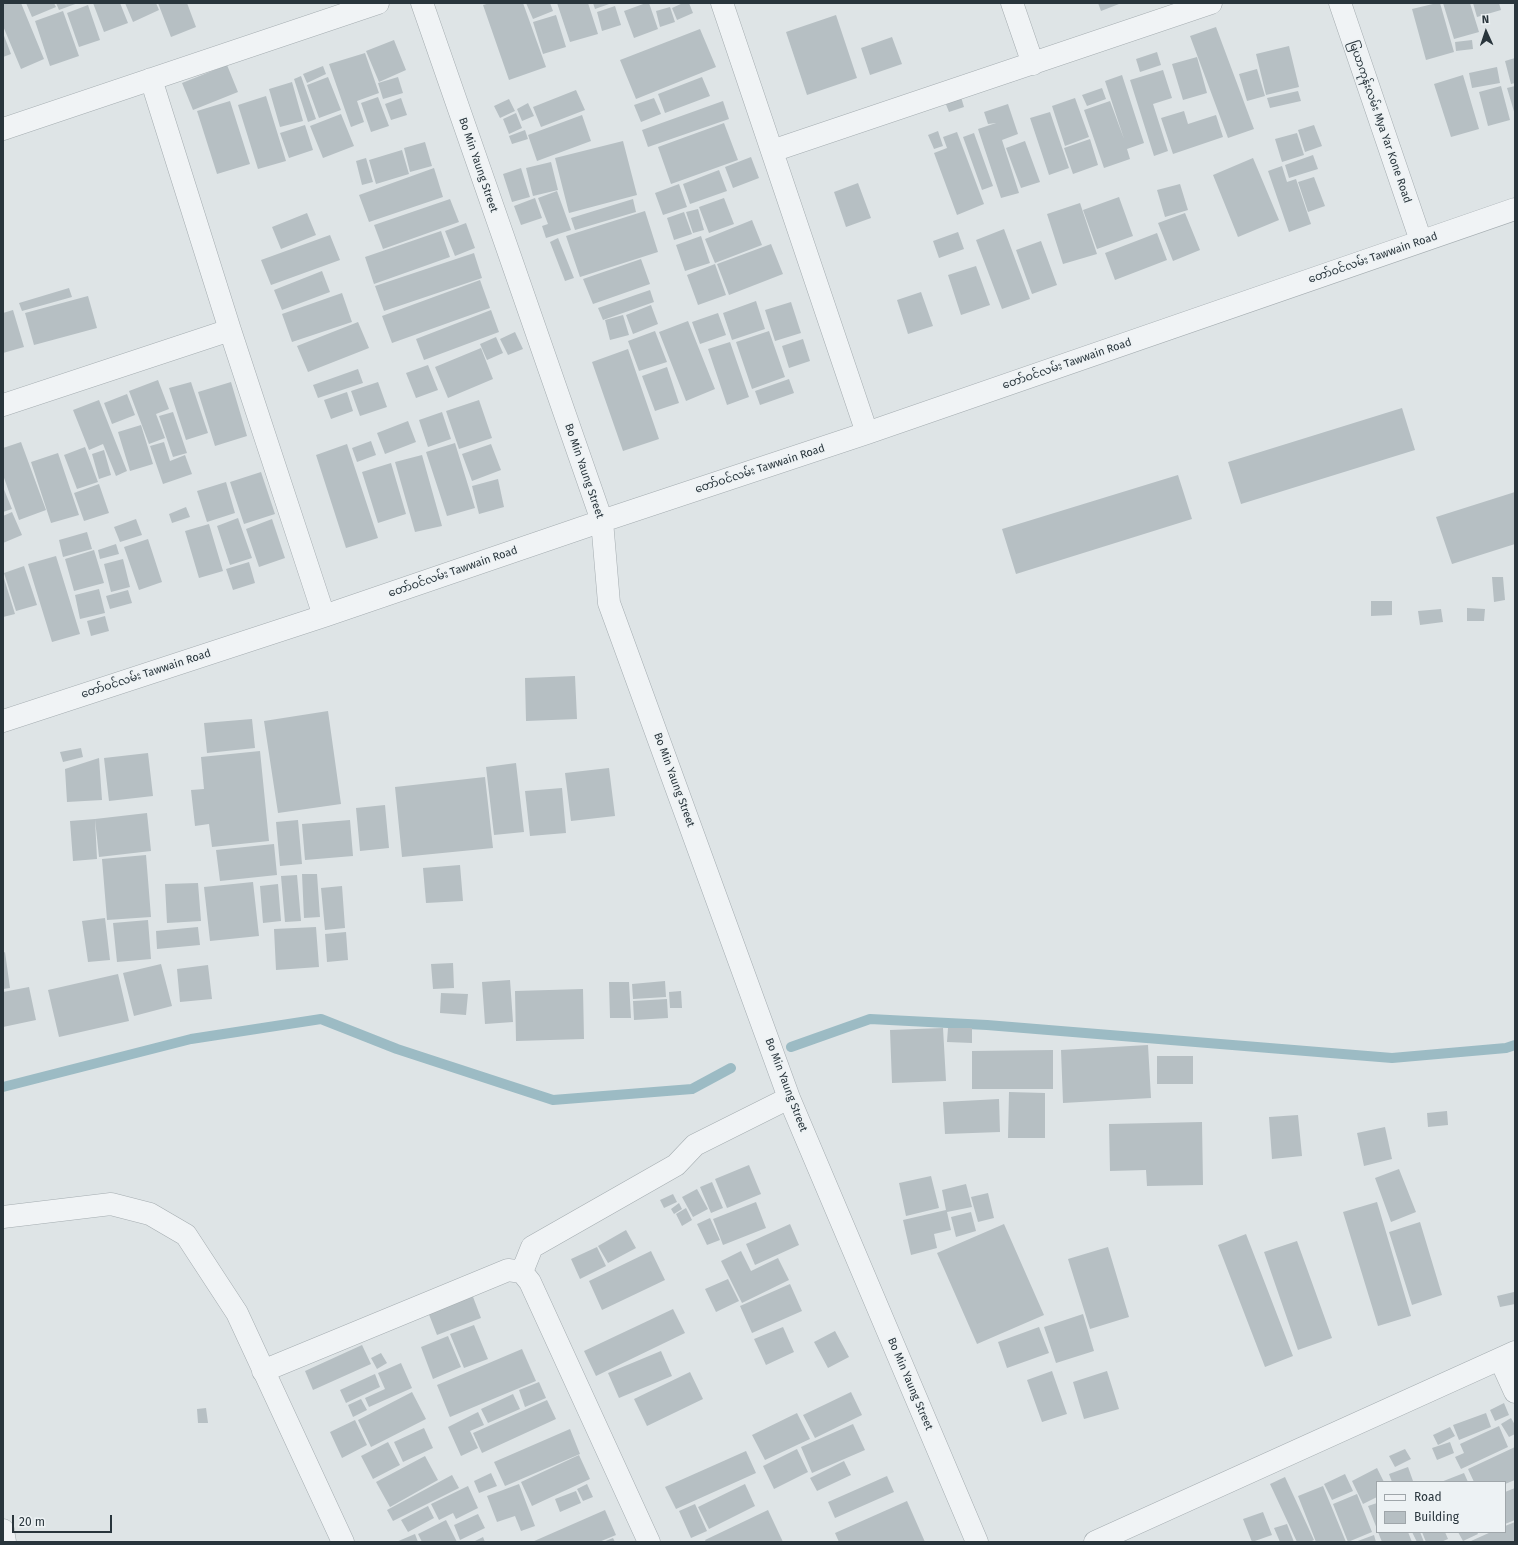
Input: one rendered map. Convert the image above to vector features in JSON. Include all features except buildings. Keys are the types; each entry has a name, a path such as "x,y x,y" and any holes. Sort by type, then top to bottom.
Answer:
{"street":[{"path":"3,129 378,3"},
{"name":"Bo Min Yaung Street","path":"422,3 602,521 610,602 789,1098 977,1542"},
{"path":"722,3 867,433"},
{"path":"1012,3 1033,64"},
{"path":"772,151 1211,3"},
{"name":"မြယာကုန်းလမ်း Mya Yar Kone Road","path":"1340,3 1421,241"},
{"path":"151,79 230,330 324,616"},
{"name":"တော်ဝင်လမ်း Tawwain Road","path":"3,721 324,616 602,521 867,433 1515,209"},
{"path":"3,405 230,330"},
{"path":"522,1272 532,1247 676,1165 695,1145 789,1098"},
{"path":"3,1217 110,1204 150,1214 186,1235 237,1313 262,1370 343,1542"},
{"path":"262,1370 508,1270 522,1272 530,1282 649,1542"},
{"path":"1095,1542 1507,1356 1515,1392"},
{"path":"3,1530 5,1542"}],"waterway":[{"path":"3,1087 191,1039 321,1019 397,1049 553,1100 692,1089 731,1068"},
{"path":"791,1047 870,1019 987,1025 1392,1058 1506,1048 1515,1045"}]}
